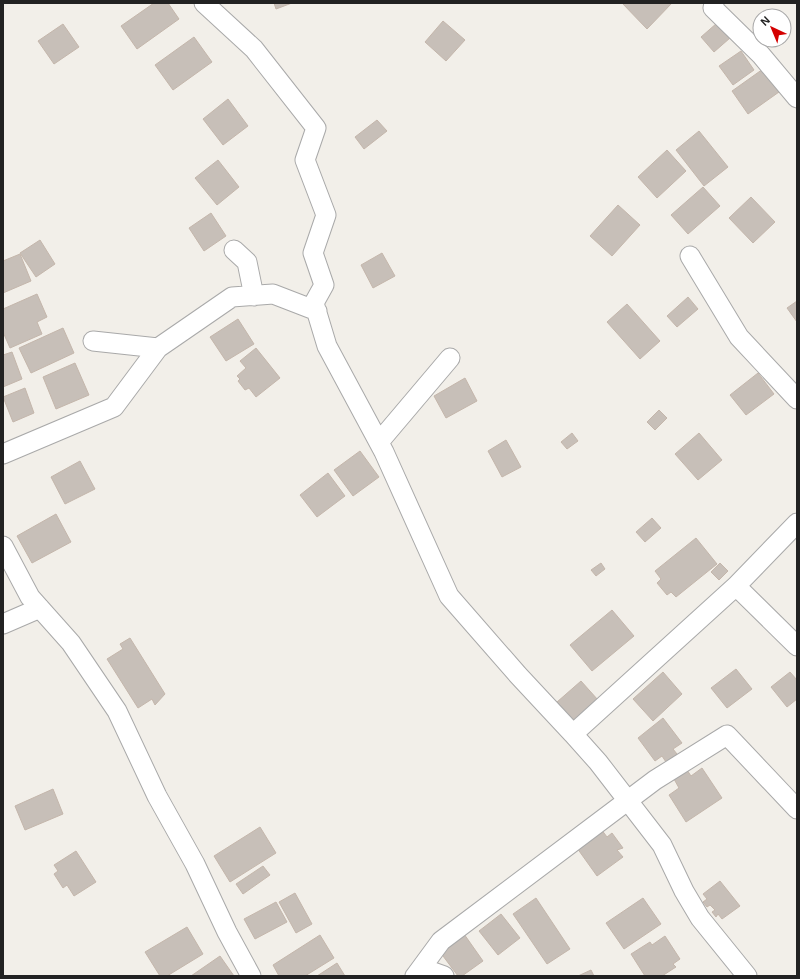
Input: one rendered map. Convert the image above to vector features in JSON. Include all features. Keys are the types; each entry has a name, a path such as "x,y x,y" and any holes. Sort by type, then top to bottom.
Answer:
{"street":[{"path":"204,3 254,49 316,128 305,160 326,215 313,253 324,285 314,303 327,346 379,442 449,596 518,676 598,762 626,801 662,845 684,891 700,918 747,976"},
{"path":"714,3 713,8 761,55 797,98"},
{"path":"234,250 247,262 254,296"},
{"path":"690,256 739,337 797,399"},
{"path":"3,454 114,406 158,348 232,297 273,294 317,312"},
{"path":"93,341 158,348"},
{"path":"379,442 450,358"},
{"path":"573,734 736,586 797,523"},
{"path":"3,546 30,597 71,643 117,711 156,796 195,864 227,932 251,976"},
{"path":"736,586 797,646"},
{"path":"3,624 40,608"},
{"path":"416,975 441,941 655,780 727,735 797,809"},
{"path":"416,975 430,971 444,976"}],"building":[{"path":"154,3 168,3 179,19 137,49 121,26"},
{"path":"274,3 292,3 276,9"},
{"path":"622,3 672,3 647,29"},
{"path":"443,21 465,40 446,61 425,42"},
{"path":"717,23 730,38 714,52 701,37"},
{"path":"63,24 79,47 54,64 38,41"},
{"path":"194,37 212,62 173,90 155,65"},
{"path":"741,51 754,70 733,85 719,66"},
{"path":"763,69 779,92 748,114 732,91"},
{"path":"228,99 248,126 223,145 203,119"},
{"path":"377,120 387,131 364,149 355,137"},
{"path":"699,131 728,167 704,186 676,150"},
{"path":"667,150 686,171 657,198 638,177"},
{"path":"218,160 239,187 217,205 195,178"},
{"path":"703,187 720,206 688,234 671,215"},
{"path":"751,197 775,222 753,243 729,218"},
{"path":"618,205 640,225 612,256 590,236"},
{"path":"211,213 226,236 204,251 189,228"},
{"path":"40,240 55,264 36,277 20,253"},
{"path":"382,253 395,276 373,288 361,265"},
{"path":"20,254 31,281 3,293 3,261"},
{"path":"37,294 47,317 37,322 42,334 10,348 3,332 3,309"},
{"path":"688,297 698,309 677,327 667,316"},
{"path":"797,301 797,322 787,308"},
{"path":"627,304 660,341 640,359 607,322"},
{"path":"238,319 254,344 226,361 210,337"},
{"path":"63,328 74,353 31,373 19,348"},
{"path":"256,348 280,378 256,397 249,388 245,390 238,381 240,379 237,376 246,368 240,361"},
{"path":"12,352 22,379 3,387 3,355"},
{"path":"75,363 89,395 56,409 43,377"},
{"path":"758,373 774,394 746,415 730,395"},
{"path":"465,378 477,401 446,418 434,396"},
{"path":"25,388 34,413 13,422 3,397"},
{"path":"659,410 667,418 655,430 647,422"},
{"path":"572,433 578,441 567,449 561,442"},
{"path":"699,433 722,460 698,480 675,454"},
{"path":"506,440 521,467 502,477 488,451"},
{"path":"360,451 379,477 353,496 334,470"},
{"path":"80,461 95,489 65,504 51,477"},
{"path":"328,473 345,496 317,517 300,495"},
{"path":"56,514 71,542 32,563 17,536"},
{"path":"652,518 661,528 645,542 636,532"},
{"path":"696,538 717,564 676,597 671,592 667,595 657,583 661,579 655,571"},
{"path":"601,563 605,569 596,576 591,570"},
{"path":"720,563 728,571 719,580 711,572"},
{"path":"612,610 634,636 592,671 570,645"},
{"path":"130,638 165,694 155,705 152,699 138,708 107,659 123,649 120,644"},
{"path":"736,669 752,689 727,708 711,688"},
{"path":"663,672 682,694 653,721 633,699"},
{"path":"790,672 797,680 797,699 787,707 771,687"},
{"path":"581,681 598,700 577,725 557,702"},
{"path":"663,718 682,743 673,749 677,754 666,762 662,756 655,761 638,738"},
{"path":"702,768 722,798 686,822 669,795 679,788 674,779 687,770 691,776"},
{"path":"53,789 63,814 25,830 15,806"},
{"path":"260,827 276,853 230,882 214,856"},
{"path":"601,829 607,837 612,833 623,848 617,850 623,857 597,876 577,848"},
{"path":"76,851 96,882 74,896 67,885 63,888 54,874 58,871 54,865"},
{"path":"263,866 270,875 243,894 236,884"},
{"path":"720,881 740,906 722,919 718,914 716,917 712,912 715,910 710,905 707,907 703,902 707,899 703,894"},
{"path":"295,893 312,924 296,933 279,902"},
{"path":"536,898 570,949 547,964 513,914"},
{"path":"643,898 661,924 624,949 606,923"},
{"path":"276,902 287,922 255,939 244,919"},
{"path":"501,914 520,938 498,955 479,931"},
{"path":"187,927 203,954 167,976 160,976 145,952"},
{"path":"464,934 483,961 462,976 458,976 440,952"},
{"path":"320,935 334,958 305,976 279,976 273,965"},
{"path":"665,936 680,959 673,964 676,967 662,976 645,976 631,954 650,942 652,945"},
{"path":"220,956 234,976 191,976"},
{"path":"337,963 345,976 317,976"},
{"path":"591,970 594,976 578,976"}]}
